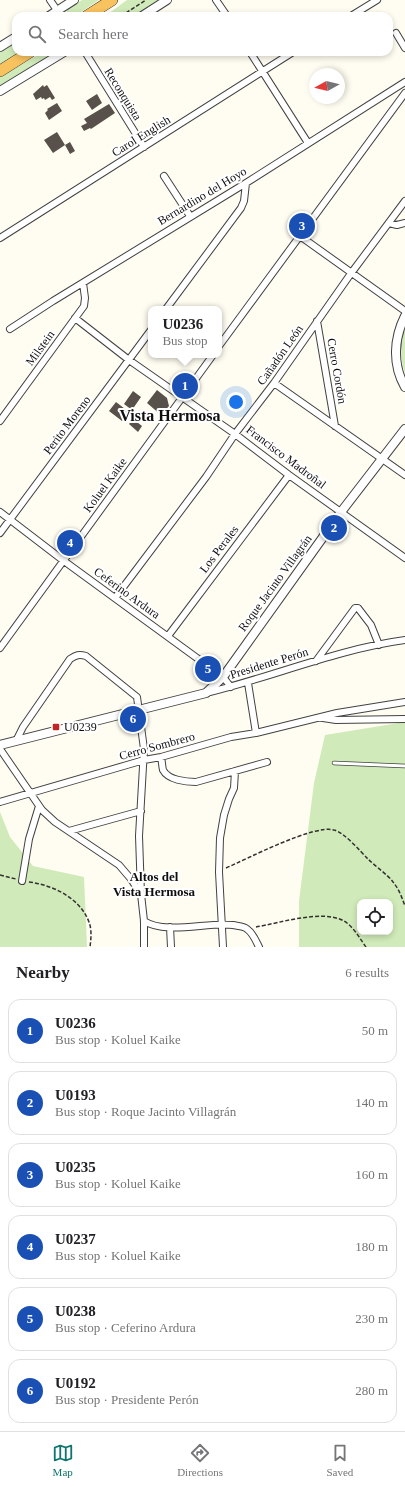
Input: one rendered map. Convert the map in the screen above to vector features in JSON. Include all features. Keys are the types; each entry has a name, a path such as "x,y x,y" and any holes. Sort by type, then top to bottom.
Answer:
{"highway":[{"path":"94,12 112,0"},
{"path":"0,71 24,56"}],"street":[{"path":"50,0 58,12"},
{"path":"60,12 74,0"},
{"path":"99,12 112,0"},
{"path":"148,12 167,0"},
{"path":"216,0 224,12"},
{"path":"357,12 376,0"},
{"path":"396,33 405,48"},
{"path":"0,47 12,40"},
{"path":"19,59 25,56"},
{"path":"0,91 57,56"},
{"name":"Reconquista","path":"87,56 144,147"},
{"path":"252,56 308,143"},
{"name":"Carol English","path":"0,238 287,56"},
{"name":"Bernardino del Hoyo","path":"10,329 190,216 246,183 405,82"},
{"path":"222,342 405,93"},
{"path":"164,176 190,216"},
{"path":"168,306 241,208 244,201 246,183"},
{"name":"Cañadón León","path":"115,598 206,477 235,434 274,383 317,320 405,201"},
{"path":"389,223 405,223"},
{"path":"300,236 405,311"},
{"name":"Milstein","path":"0,422 84,306 85,298 83,283"},
{"path":"405,316 400,324 396,342 396,361 400,378 405,387"},
{"name":"Francisco Madroñal","path":"75,318 129,360 235,434 289,475 405,558"},
{"name":"Cerro Cordón","path":"317,320 335,426"},
{"name":"Perito Moreno","path":"0,533 148,334"},
{"name":"Koluel Kaike","path":"0,648 211,358"},
{"path":"274,383 405,475"},
{"name":"Roque Jacinto Villagrán","path":"206,693 223,677 341,512 405,429"},
{"name":"Los Perales","path":"168,636 289,475"},
{"name":"Ceferino Ardura","path":"0,512 64,561 223,677 231,687"},
{"path":"316,661 355,608 358,608 371,624 379,645"},
{"name":"Presidente Perón","path":"0,745 248,683 316,661 405,640"},
{"path":"16,741 23,727 70,659 79,654 86,656 134,693 137,697 144,760 139,836 144,947"},
{"path":"248,683 256,733"},
{"name":"Cerro Sombrero","path":"0,802 144,760 161,757 231,737 256,733 337,713 405,702"},
{"name":"Cerro Sombrero","path":"321,718 336,720 405,719"},
{"path":"0,749 39,806 55,822 118,865 131,879 141,894"},
{"path":"161,757 163,770 168,776 188,782 196,782 267,762"},
{"path":"223,947 219,872 220,838 224,815 235,782 235,771"},
{"path":"22,881 28,839 39,806"},
{"path":"69,831 141,811"},
{"path":"144,921 150,925 170,927 221,924 247,928 252,933 259,947"},
{"path":"170,927 171,947"}],"lane":[{"path":"334,763 405,766"}],"path":[{"path":"127,12 146,0"},
{"path":"219,872 261,852 300,836 321,830 333,829 393,881 405,906"},
{"path":"0,875 22,881 42,884 63,893 77,904 82,909 89,923 91,935 90,947"},
{"path":"247,928 296,919 324,916 334,917 345,921 366,947"}],"green space":[{"path":"82,0 99,0 81,12 67,12 67,9"},
{"path":"127,0 159,0 140,12 110,12"},
{"path":"12,44 12,56 13,56 0,64 0,52"},
{"path":"36,56 49,56 0,86 0,77"},
{"path":"405,330 405,373 401,352"},
{"path":"405,722 405,947 299,947 299,901 314,783 325,735"},
{"path":"0,812 10,837 33,866 84,877 87,947 0,947"}],"building":[{"path":"43,85 44,87 47,85 55,98 52,100 50,97 45,100 41,97 36,100 33,94"},
{"path":"97,94 102,103 92,110 86,101"},
{"path":"57,103 62,111 49,120 45,113 48,110 47,109"},
{"path":"109,104 115,113 91,129 90,128 84,131 81,126 87,123 84,119"},
{"path":"57,132 65,145 53,153 44,140"},
{"path":"70,142 75,151 70,154 65,145"},
{"path":"157,390 167,398 169,406 161,415 147,403"},
{"path":"133,391 141,397 132,410 124,404"},
{"path":"116,402 129,412 122,421 109,411"},
{"path":"133,419 142,426 138,432 129,424"}],"place":[{"name":"U0235","path":"302,226"},
{"name":"U0236","path":"185,386"},
{"name":"U0193","path":"334,528"},
{"name":"U0237","path":"70,543"},
{"name":"U0238","path":"208,669"},
{"name":"U0192","path":"133,719"},
{"name":"U0239","path":"56,727"}],"district":[{"name":"Vista Hermosa","path":"170,415"},
{"name":"Altos del Vista Hermosa","path":"154,884"}]}
